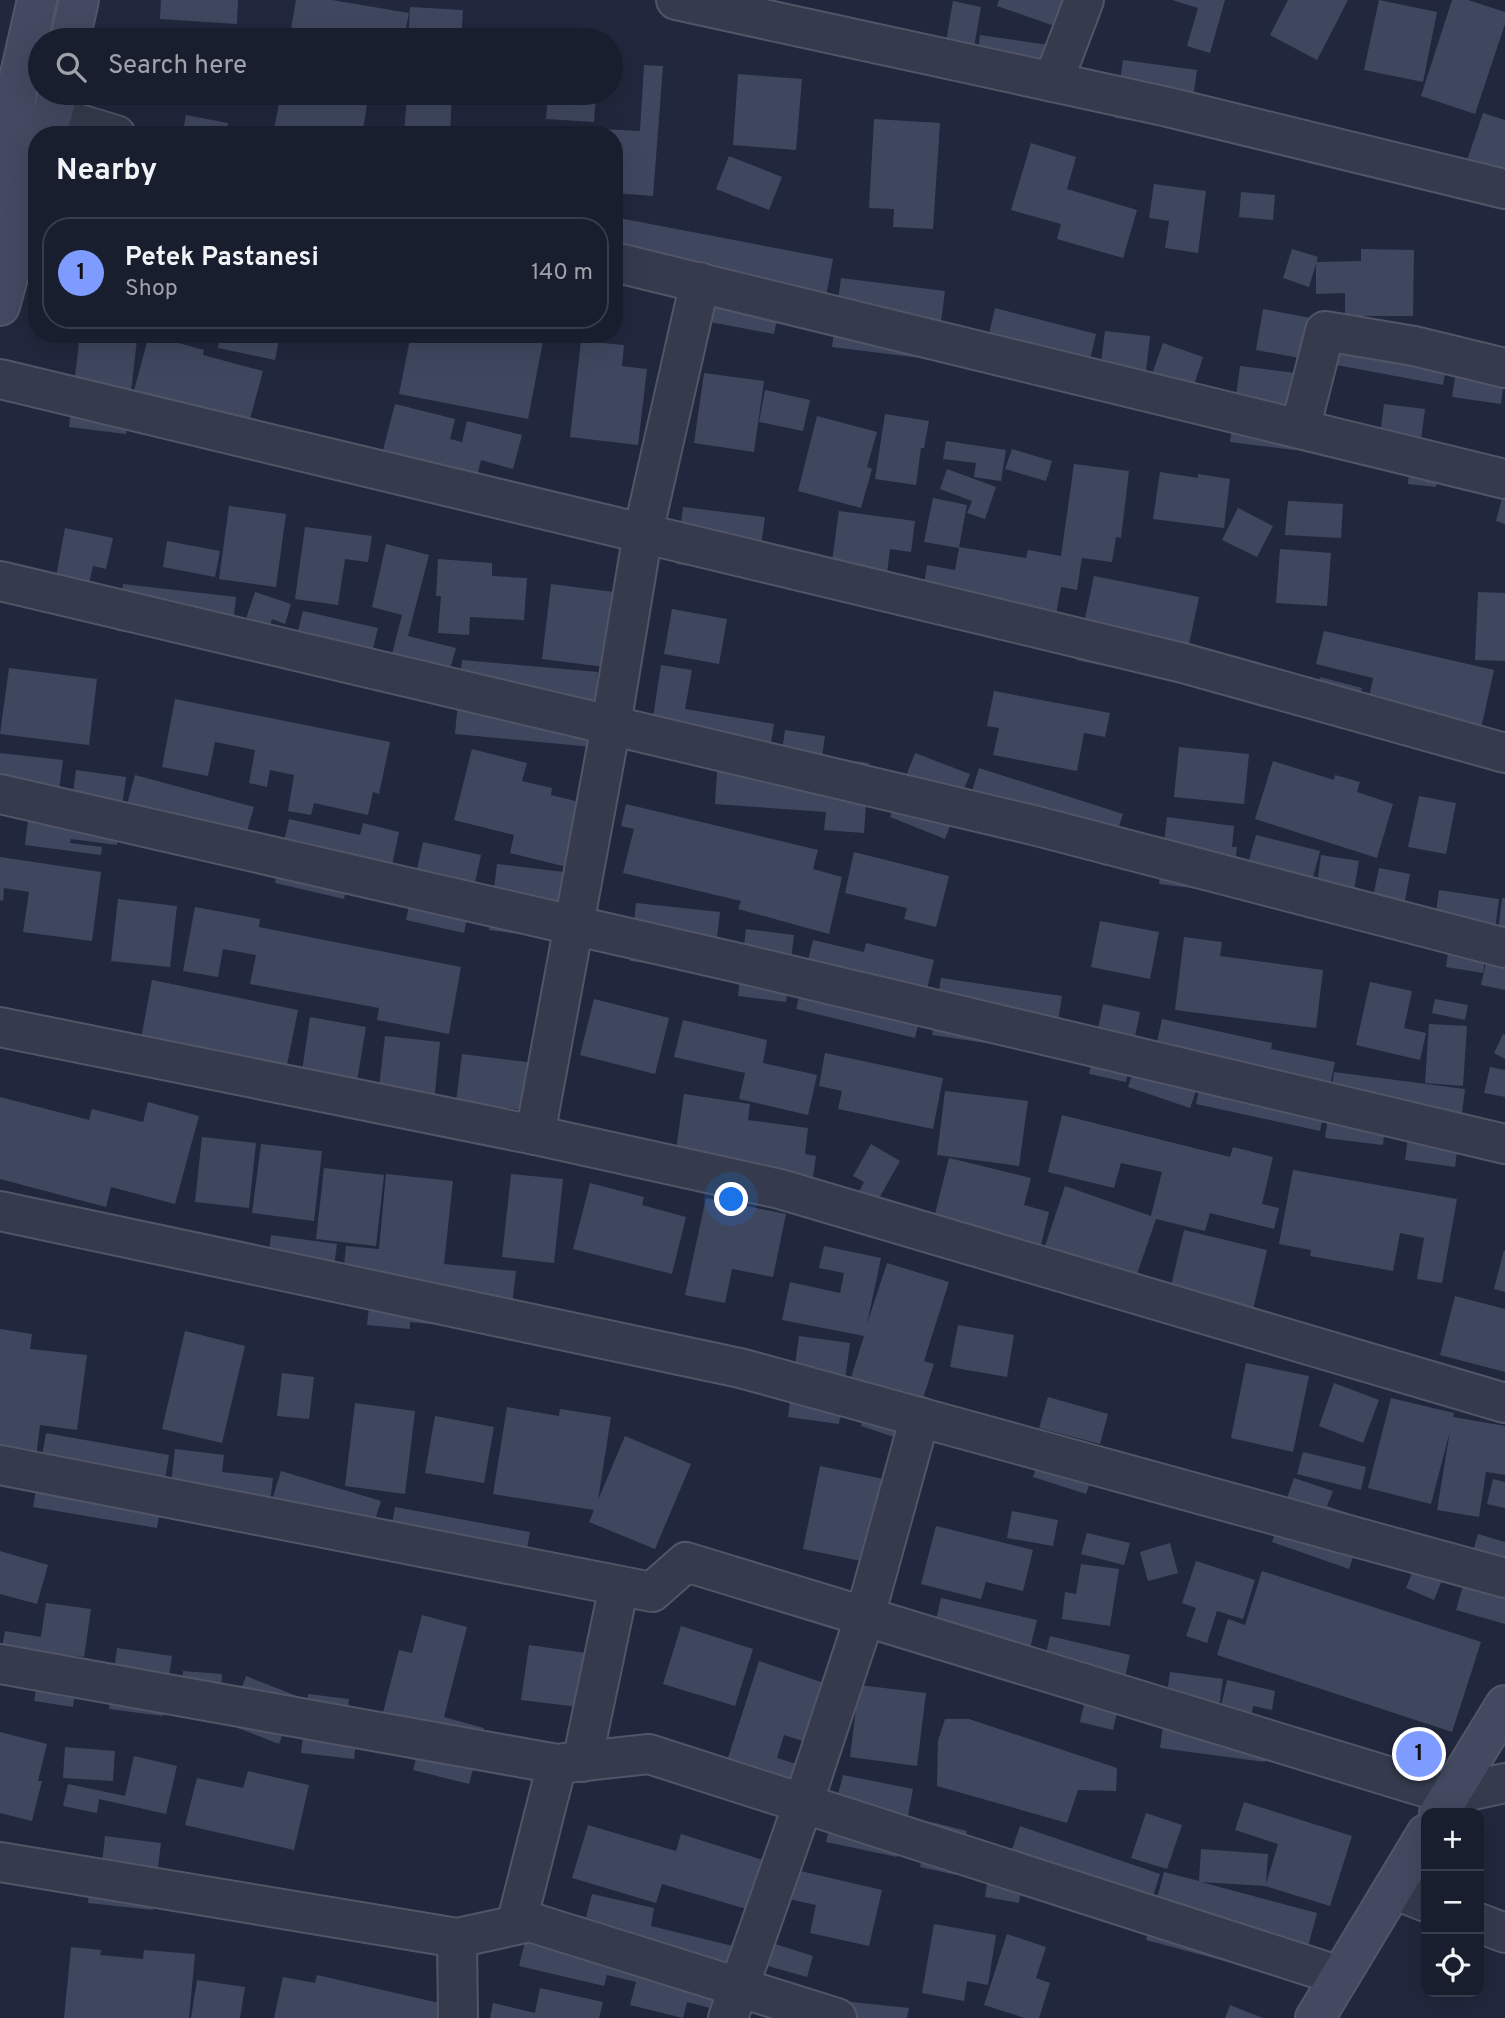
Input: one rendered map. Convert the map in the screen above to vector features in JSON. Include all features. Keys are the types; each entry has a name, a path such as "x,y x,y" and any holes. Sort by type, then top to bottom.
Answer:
{"main road":[{"path":"31,28 37,0"},
{"path":"73,28 79,0"},
{"path":"0,224 18,83 28,39"},
{"path":"0,306 28,205"},
{"path":"1444,1804 1505,1705"},
{"path":"1315,2018 1340,1976 1410,1895 1421,1853"}],"street":[{"path":"676,0 1168,107 1505,190"},
{"path":"1053,82 1084,0"},
{"path":"53,114 89,126"},
{"path":"623,264 1505,479"},
{"path":"535,1135 611,725 643,533 700,282"},
{"path":"1300,429 1325,331 1415,346 1505,368"},
{"path":"0,379 1183,663 1505,753"},
{"path":"0,581 1034,825 1505,948"},
{"path":"0,794 575,925 1505,1144"},
{"path":"0,1027 535,1135 780,1189 1505,1403"},
{"path":"0,1211 740,1367 1505,1578"},
{"path":"734,2003 864,1616 920,1417"},
{"path":"0,1465 652,1592 686,1562 864,1616 1444,1804 1505,1783"},
{"path":"516,1925 570,1763 619,1586"},
{"path":"0,1664 570,1763 649,1754 1340,1976"},
{"path":"0,1862 457,1938 530,1922 734,2003 837,2018"},
{"path":"1484,1925 1505,1933"},
{"path":"457,1938 458,2018"}],"building":[{"path":"161,0 238,0 237,24 160,19"},
{"path":"296,0 332,0 409,13 406,28 291,28"},
{"path":"999,0 1079,0 1069,31 997,6"},
{"path":"1172,0 1225,0 1210,53 1187,46 1198,8"},
{"path":"1288,0 1348,0 1317,60 1270,35"},
{"path":"1379,0 1437,12 1423,82 1364,70"},
{"path":"1452,0 1468,0 1505,12 1505,24 1475,114 1421,96"},
{"path":"953,1 981,7 974,47 946,42"},
{"path":"410,7 463,10 462,28 409,28"},
{"path":"980,35 1049,45 1045,69 977,59"},
{"path":"1123,60 1197,70 1189,128 1115,118"},
{"path":"644,65 663,66 653,196 623,194 623,130 640,131"},
{"path":"738,74 802,79 796,150 733,145"},
{"path":"279,105 367,105 364,126 275,126"},
{"path":"406,105 451,105 450,126 405,126"},
{"path":"547,105 595,105 594,122 546,119"},
{"path":"1483,113 1505,120 1505,206 1457,190"},
{"path":"186,115 228,123 228,126 184,126"},
{"path":"874,119 940,123 933,229 893,227 894,209 869,208"},
{"path":"1031,143 1076,157 1067,189 1137,210 1123,258 1057,239 1061,224 1011,210"},
{"path":"729,156 782,177 769,210 716,189"},
{"path":"1154,184 1206,191 1198,253 1165,248 1169,221 1149,218"},
{"path":"1241,192 1275,195 1273,220 1239,217"},
{"path":"623,219 833,259 821,323 778,315 774,334 710,322 715,295 623,278"},
{"path":"1292,249 1318,257 1309,287 1283,278"},
{"path":"1361,249 1414,250 1413,316 1345,316 1345,293 1316,294 1316,262 1361,261"},
{"path":"841,278 945,291 940,329 945,361 832,347"},
{"path":"995,308 1096,334 1089,364 981,369"},
{"path":"1263,309 1450,345 1443,385 1256,350"},
{"path":"1105,331 1150,336 1146,371 1123,368 1097,394"},
{"path":"79,343 137,343 129,409 147,343 178,343 204,350 203,355 263,371 244,441 129,410 126,434 69,427"},
{"path":"219,343 278,343 275,360 218,348"},
{"path":"409,343 543,343 528,419 399,394"},
{"path":"581,343 624,345 622,366 647,369 638,445 570,437"},
{"path":"1163,343 1203,357 1193,388 1152,374"},
{"path":"1459,353 1505,371 1501,404 1452,397"},
{"path":"1240,366 1303,374 1294,450 1230,442"},
{"path":"704,373 764,381 754,452 694,443"},
{"path":"765,390 810,400 803,431 759,422"},
{"path":"395,404 455,419 450,439 462,442 467,421 522,435 513,469 481,460 473,493 378,469"},
{"path":"1384,404 1425,409 1420,447 1441,450 1436,487 1408,484 1409,472 1376,468"},
{"path":"885,414 929,421 924,448 921,448 916,485 875,479"},
{"path":"817,416 877,432 867,467 872,469 861,508 798,491"},
{"path":"946,441 1006,450 1001,481 974,477 976,463 943,459"},
{"path":"1012,449 1052,461 1046,481 1005,469"},
{"path":"1074,464 1129,471 1121,538 1116,537 1112,562 1082,558 1077,590 1061,587 1053,631 920,609 927,565 955,570 959,548 924,542 933,498 967,505 959,547 1026,558 1028,550 1061,556"},
{"path":"947,469 996,487 985,519 967,513 972,501 940,489"},
{"path":"1160,472 1198,478 1198,474 1230,479 1224,528 1153,519"},
{"path":"1505,491 1505,524 1496,521"},
{"path":"1288,501 1343,504 1341,538 1285,535"},
{"path":"229,506 286,514 276,587 219,579"},
{"path":"683,507 765,517 757,575 676,564"},
{"path":"1238,508 1273,526 1257,557 1222,540"},
{"path":"839,511 915,521 911,552 890,549 885,589 829,582"},
{"path":"305,527 372,536 368,562 345,559 338,605 295,599"},
{"path":"65,528 113,538 106,569 93,566 89,584 108,625 80,620 82,609 51,603"},
{"path":"167,541 220,551 215,577 163,567"},
{"path":"386,544 429,555 408,636 456,648 450,669 392,654 402,615 372,607"},
{"path":"1280,549 1331,553 1327,606 1276,603"},
{"path":"438,559 492,563 492,576 527,578 524,620 470,617 469,635 438,633 441,596 436,596"},
{"path":"1094,576 1199,597 1181,682 1076,660"},
{"path":"123,584 236,597 231,644 117,631"},
{"path":"551,584 622,593 613,668 542,659"},
{"path":"255,592 291,604 285,624 272,619 260,656 236,648"},
{"path":"1478,592 1505,593 1505,661 1475,660"},
{"path":"672,609 727,619 719,664 664,654"},
{"path":"303,611 378,628 363,688 288,670"},
{"path":"1324,631 1494,670 1480,733 1362,731 1373,678 1316,664"},
{"path":"462,660 598,672 592,747 455,734"},
{"path":"661,665 692,670 685,709 774,724 770,749 869,763 864,833 824,830 826,812 715,804 718,755 649,743"},
{"path":"9,668 97,679 89,745 0,734"},
{"path":"1320,677 1362,688 1355,715 1313,704"},
{"path":"994,691 1110,713 1105,737 1084,733 1077,771 993,755 999,728 987,726"},
{"path":"175,699 390,742 379,794 373,792 368,815 314,803 311,815 288,811 294,775 270,770 267,787 249,783 255,750 215,742 208,776 162,767"},
{"path":"785,730 825,736 820,770 780,764"},
{"path":"1179,747 1249,754 1244,804 1174,797"},
{"path":"472,749 527,763 522,781 552,788 551,795 591,805 575,869 510,853 514,835 454,820"},
{"path":"0,753 63,760 56,813 70,815 76,770 126,777 117,845 71,839 70,843 102,847 101,855 25,845 30,805 0,801"},
{"path":"915,753 970,774 945,839 890,817"},
{"path":"1273,761 1334,780 1335,775 1360,782 1357,792 1393,804 1377,858 1255,819"},
{"path":"979,768 1123,814 1106,866 963,821"},
{"path":"135,775 254,807 247,831 233,827 222,863 119,834"},
{"path":"1419,796 1456,803 1446,854 1408,847"},
{"path":"626,804 818,850 813,869 842,877 829,934 738,909 741,901 623,873 634,829 621,826"},
{"path":"1167,817 1234,826 1232,847 1237,847 1231,893 1159,884"},
{"path":"289,819 360,835 363,823 399,832 391,870 346,889 344,899 275,883"},
{"path":"1256,835 1320,851 1313,877 1249,860"},
{"path":"423,842 481,855 464,933 406,920"},
{"path":"854,852 949,876 936,927 904,919 907,908 845,893"},
{"path":"1321,855 1359,861 1354,890 1317,885"},
{"path":"0,857 101,872 92,941 23,932 29,892 4,888 3,901 0,900"},
{"path":"497,864 572,873 564,940 489,930"},
{"path":"1379,868 1410,874 1402,916 1366,931"},
{"path":"1439,890 1499,899 1495,929 1435,920"},
{"path":"1502,898 1505,898 1505,943 1497,942"},
{"path":"118,899 177,906 170,967 111,961"},
{"path":"636,903 720,912 713,971 630,961"},
{"path":"195,907 260,919 259,927 461,967 449,1034 377,1020 379,1008 250,984 256,955 223,949 218,977 183,971"},
{"path":"1100,921 1159,932 1150,979 1091,967"},
{"path":"1452,926 1489,932 1483,973 1446,967"},
{"path":"746,929 794,935 786,1002 738,996"},
{"path":"1184,937 1222,942 1220,956 1323,970 1316,1028 1175,1010"},
{"path":"813,940 864,952 866,943 934,960 915,1038 796,1009"},
{"path":"1486,962 1505,966 1505,990 1481,985"},
{"path":"941,978 1062,996 1053,1053 932,1035"},
{"path":"152,980 298,1010 285,1075 140,1044"},
{"path":"1370,982 1412,991 1404,1028 1426,1033 1420,1060 1356,1045"},
{"path":"594,999 669,1018 655,1074 580,1055"},
{"path":"1435,999 1468,1005 1465,1020 1432,1013"},
{"path":"1103,1004 1140,1012 1126,1082 1089,1074"},
{"path":"310,1017 366,1027 357,1081 302,1071"},
{"path":"1162,1019 1272,1043 1271,1049 1335,1062 1320,1131 1196,1104 1205,1063 1155,1052"},
{"path":"683,1020 767,1040 763,1063 817,1075 808,1115 739,1099 745,1073 674,1057"},
{"path":"1429,1024 1467,1026 1463,1086 1425,1083"},
{"path":"1503,1034 1505,1035 1505,1059 1494,1053"},
{"path":"385,1036 440,1042 434,1102 378,1096"},
{"path":"1141,1050 1203,1071 1190,1108 1128,1087"},
{"path":"825,1053 943,1078 933,1129 838,1109 842,1091 819,1086"},
{"path":"462,1054 535,1063 530,1111 456,1102"},
{"path":"1490,1067 1505,1070 1505,1097 1484,1093"},
{"path":"1334,1072 1465,1089 1455,1167 1405,1160 1408,1137 1384,1135 1383,1145 1325,1138"},
{"path":"945,1091 1028,1101 1019,1166 937,1155"},
{"path":"684,1094 750,1104 748,1120 808,1128 805,1154 816,1156 812,1185 674,1163"},
{"path":"0,1097 89,1120 92,1109 143,1122 148,1102 199,1116 175,1204 111,1187 106,1207 0,1179"},
{"path":"1062,1115 1230,1157 1233,1147 1273,1157 1262,1204 1279,1208 1274,1229 1210,1213 1205,1231 1156,1219 1136,1277 1045,1246 1065,1186 1151,1216 1162,1172 1121,1163 1114,1188 1048,1172"},
{"path":"202,1137 256,1143 249,1208 195,1202"},
{"path":"261,1144 322,1151 314,1221 252,1213"},
{"path":"871,1144 900,1161 873,1209 855,1199 864,1182 853,1176"},
{"path":"949,1158 1031,1178 1024,1205 1049,1212 1040,1249 933,1222"},
{"path":"324,1168 384,1175 376,1246 316,1239"},
{"path":"1293,1170 1457,1199 1442,1283 1417,1279 1424,1238 1400,1233 1393,1271 1310,1256 1311,1250 1279,1244"},
{"path":"386,1174 453,1181 444,1264 516,1271 509,1332 410,1322 410,1329 367,1325 370,1298 341,1295 346,1246 379,1249"},
{"path":"511,1174 563,1179 554,1263 502,1257"},
{"path":"590,1183 644,1197 642,1205 686,1217 672,1274 573,1249"},
{"path":"706,1198 786,1214 773,1277 732,1269 725,1303 685,1295"},
{"path":"1184,1230 1267,1250 1251,1318 1168,1299"},
{"path":"271,1235 337,1244 333,1274 267,1266"},
{"path":"824,1246 881,1258 867,1324 887,1263 949,1282 924,1361 934,1364 909,1442 861,1426 869,1402 846,1394 864,1336 782,1320 790,1282 840,1293 844,1273 819,1268"},
{"path":"1505,1251 1505,1292 1494,1289"},
{"path":"1455,1296 1505,1309 1505,1372 1440,1355"},
{"path":"958,1325 1014,1335 1007,1377 950,1367"},
{"path":"0,1329 32,1334 30,1349 87,1355 77,1430 40,1425 34,1475 0,1471"},
{"path":"185,1331 245,1346 222,1443 162,1429"},
{"path":"799,1336 850,1343 839,1424 788,1417"},
{"path":"1246,1363 1309,1376 1293,1452 1231,1438"},
{"path":"282,1373 314,1377 309,1419 277,1416"},
{"path":"1334,1383 1379,1400 1363,1443 1319,1426"},
{"path":"1048,1397 1108,1414 1100,1444 1039,1428"},
{"path":"1391,1398 1454,1413 1453,1417 1505,1426 1505,1475 1486,1472 1479,1517 1437,1510 1450,1431 1431,1504 1368,1488"},
{"path":"355,1403 415,1411 405,1494 345,1486"},
{"path":"507,1407 559,1416 560,1409 611,1417 598,1500 625,1436 691,1464 655,1549 589,1522 594,1510 493,1494"},
{"path":"435,1416 494,1427 484,1483 425,1473"},
{"path":"46,1433 169,1455 157,1528 33,1507"},
{"path":"1046,1436 1100,1453 1086,1494 1033,1477"},
{"path":"175,1449 224,1455 222,1472 273,1478 269,1510 281,1471 381,1501 366,1548 169,1501"},
{"path":"1303,1452 1366,1467 1361,1490 1297,1474"},
{"path":"820,1466 884,1479 866,1562 803,1549"},
{"path":"1294,1478 1333,1491 1327,1506 1366,1519 1349,1569 1272,1542"},
{"path":"1493,1479 1505,1482 1505,1508 1487,1504"},
{"path":"395,1507 530,1532 523,1571 388,1546"},
{"path":"1012,1511 1058,1520 1053,1546 1007,1538"},
{"path":"936,1526 1033,1550 1023,1591 986,1582 981,1599 921,1584"},
{"path":"1087,1533 1130,1543 1124,1565 1081,1554"},
{"path":"1478,1534 1505,1542 1505,1624 1456,1610"},
{"path":"1170,1543 1178,1573 1148,1581 1140,1552"},
{"path":"0,1551 48,1565 37,1604 0,1594"},
{"path":"1196,1561 1255,1580 1243,1619 1217,1611 1207,1643 1186,1636 1196,1608 1182,1603"},
{"path":"1416,1563 1444,1575 1434,1600 1406,1588"},
{"path":"1081,1564 1119,1569 1110,1626 1062,1619 1065,1592 1076,1594"},
{"path":"1262,1571 1481,1642 1452,1732 1217,1655 1228,1619 1245,1625"},
{"path":"941,1598 1037,1620 1024,1673 936,1620"},
{"path":"46,1603 91,1609 84,1657 25,1649 20,1684 0,1659 5,1631 41,1637"},
{"path":"422,1615 467,1627 444,1717 484,1728 469,1784 413,1770 422,1735 380,1724 399,1650 412,1653"},
{"path":"681,1626 753,1649 735,1706 663,1684"},
{"path":"1050,1636 1130,1655 1113,1730 1080,1722 1086,1695 1039,1684"},
{"path":"529,1645 586,1653 578,1707 521,1700"},
{"path":"117,1648 172,1656 163,1716 109,1709"},
{"path":"41,1661 79,1667 73,1707 34,1701"},
{"path":"759,1661 827,1684 809,1743 784,1735 777,1758 806,1767 791,1812 718,1789"},
{"path":"183,1671 222,1674 220,1717 181,1714"},
{"path":"1170,1672 1223,1679 1218,1715 1271,1722 1265,1762 1160,1748"},
{"path":"246,1676 297,1696 279,1744 228,1724"},
{"path":"1227,1680 1275,1691 1272,1710 1253,1706 1251,1718 1220,1711"},
{"path":"859,1685 926,1693 917,1766 850,1757"},
{"path":"308,1694 349,1699 345,1726 358,1728 354,1759 301,1753"},
{"path":"945,1719 969,1719 1117,1768 1116,1791 1078,1790 1067,1823 937,1786 938,1741"},
{"path":"0,1732 47,1744 38,1781 42,1781 32,1821 0,1813"},
{"path":"65,1747 115,1751 113,1781 63,1778"},
{"path":"134,1756 177,1766 166,1814 99,1799 97,1813 63,1806 68,1784 125,1796"},
{"path":"248,1771 309,1785 294,1850 185,1825 197,1778 243,1788"},
{"path":"843,1775 913,1789 904,1837 901,1836 897,1857 826,1842"},
{"path":"1244,1802 1352,1836 1330,1906 1265,1886 1201,1882 1317,1913 1299,1981 1146,1940 1164,1872 1199,1881 1201,1849 1268,1854 1266,1884 1278,1844 1235,1830"},
{"path":"1146,1813 1182,1825 1167,1869 1131,1858"},
{"path":"931,1822 967,1831 956,1875 920,1867"},
{"path":"588,1825 676,1851 681,1834 763,1860 753,1911 662,1884 656,1903 572,1878"},
{"path":"1020,1826 1160,1874 1151,1902 1006,1867"},
{"path":"105,1836 161,1843 153,1910 88,1903 90,1883 100,1883"},
{"path":"796,1870 882,1890 869,1946 810,1933 816,1905 789,1899"},
{"path":"988,1876 1022,1881 1019,1903 985,1897"},
{"path":"592,1894 654,1908 651,1926 741,1948 726,2012 687,2002 683,2018 630,2005 636,1982 607,1975 604,1986 519,1966 534,1905 586,1917"},
{"path":"934,1924 996,1935 988,1985 967,1981 964,2001 922,1993"},
{"path":"1007,1934 1046,1947 1036,1978 1050,1983 1039,2018 1025,2018 984,2005"},
{"path":"775,1944 813,1956 807,1977 768,1966"},
{"path":"71,1947 101,1950 100,1955 143,1959 144,1950 195,1954 189,2018 64,2018"},
{"path":"317,1975 457,2007 454,2018 274,2018 283,1977 315,1983"},
{"path":"197,1980 245,1987 240,2018 191,2018"},
{"path":"540,1988 603,2002 599,2018 490,2018 493,2003 535,2013"},
{"path":"832,2000 909,2008 907,2018 830,2018"},
{"path":"1230,2005 1263,2018 1225,2018"}],"place":[{"name":"Petek Pastanesi","path":"1419,1754"}]}
